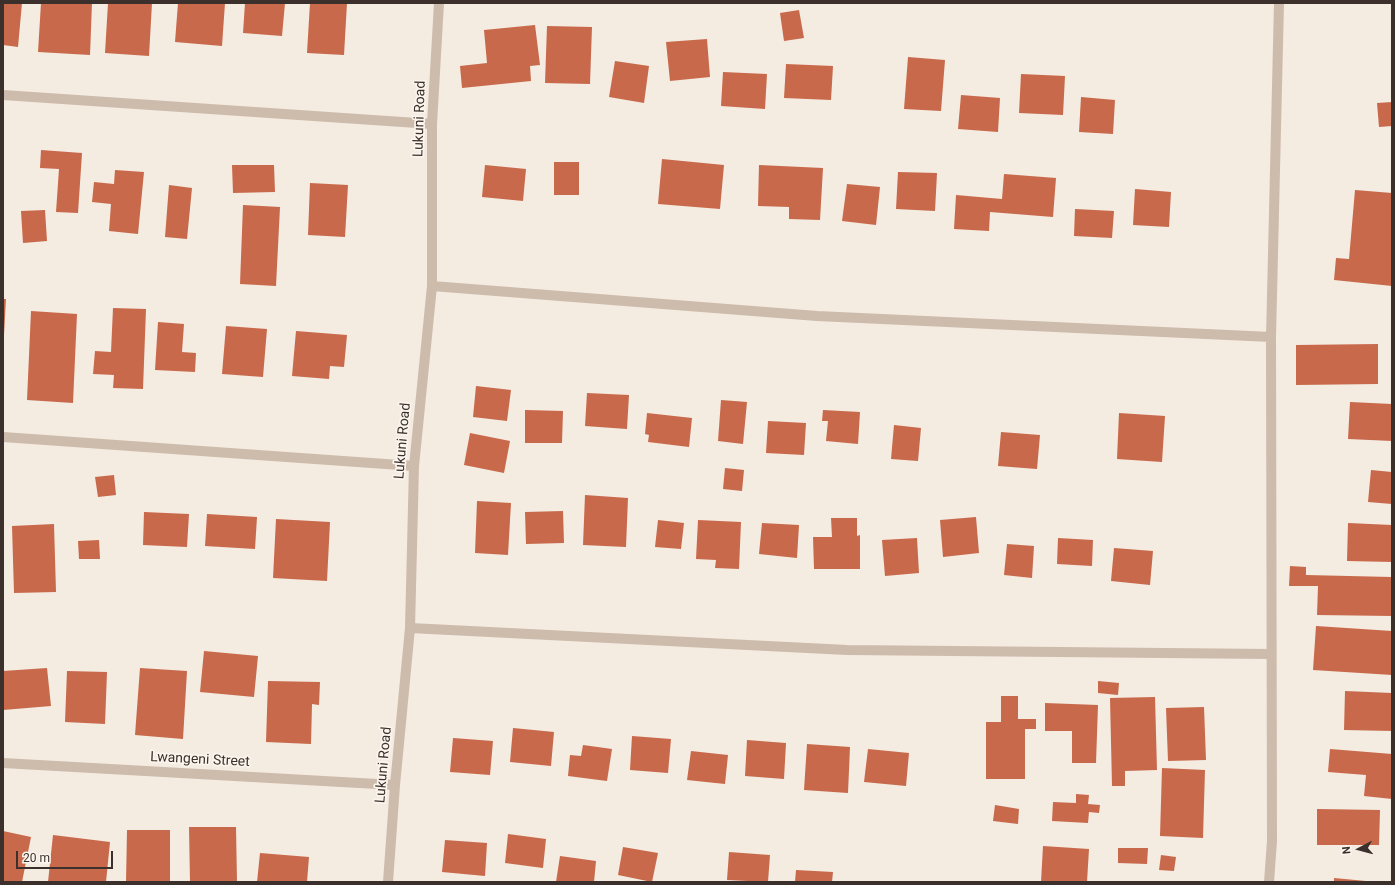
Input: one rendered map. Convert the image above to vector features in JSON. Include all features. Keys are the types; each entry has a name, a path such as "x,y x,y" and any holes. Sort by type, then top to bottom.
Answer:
{"street":[{"name":"Lukuni Road","path":"388,882 410,628 414,466 432,286 432,124 440,3"},
{"path":"1269,882 1272,841 1271,337 1279,3"},
{"path":"3,95 432,124"},
{"path":"432,286 817,316 1271,337"},
{"path":"3,437 414,466"},
{"path":"410,628 847,650 1271,654"},
{"name":"Lwangeni Street","path":"3,763 396,784"}],"building":[{"path":"3,3 22,3 18,47 3,45"},
{"path":"41,3 92,3 90,55 38,52"},
{"path":"108,3 152,3 149,56 105,53"},
{"path":"178,3 225,3 222,46 175,42"},
{"path":"245,3 285,3 282,36 243,33"},
{"path":"310,3 347,3 344,55 307,53"},
{"path":"799,10 804,38 784,41 780,13"},
{"path":"535,25 540,65 530,66 531,81 462,88 460,66 487,63 484,30"},
{"path":"547,26 592,27 590,84 545,83"},
{"path":"707,39 710,77 670,81 666,42"},
{"path":"908,57 945,60 941,111 904,109"},
{"path":"615,61 649,66 644,103 609,97"},
{"path":"786,64 833,66 831,100 784,98"},
{"path":"723,72 767,74 765,109 721,106"},
{"path":"1021,74 1065,76 1063,115 1019,113"},
{"path":"961,95 1000,98 998,132 958,129"},
{"path":"1081,97 1115,100 1113,134 1079,132"},
{"path":"1392,102 1392,126 1379,127 1377,103"},
{"path":"41,150 82,153 78,213 56,212 59,169 40,168"},
{"path":"662,159 724,165 720,209 658,204"},
{"path":"554,162 579,162 579,195 554,195"},
{"path":"232,165 274,165 275,192 233,193"},
{"path":"485,165 526,169 523,201 482,197"},
{"path":"759,165 823,168 820,220 789,219 789,207 758,206"},
{"path":"115,170 144,172 138,234 109,231 111,204 92,202 94,182 114,184"},
{"path":"898,172 937,173 935,211 896,209"},
{"path":"1004,174 1056,178 1053,217 990,212 989,231 954,229 956,195 1002,199"},
{"path":"310,183 348,185 345,237 308,235"},
{"path":"847,184 880,187 876,225 842,221"},
{"path":"169,185 192,188 187,239 165,237"},
{"path":"1135,189 1171,192 1169,227 1133,225"},
{"path":"1355,190 1392,193 1392,286 1334,280 1336,258 1349,259"},
{"path":"243,205 280,207 276,286 240,284"},
{"path":"1075,209 1114,211 1112,238 1074,236"},
{"path":"45,210 47,241 23,243 21,211"},
{"path":"3,299 6,299 4,335 3,335"},
{"path":"113,308 146,309 143,389 113,388 114,375 93,374 95,351 111,352"},
{"path":"31,311 77,314 73,403 27,400"},
{"path":"158,322 184,324 182,352 196,353 195,372 155,370"},
{"path":"226,326 267,329 263,377 222,374"},
{"path":"296,331 347,335 344,367 330,366 329,379 292,376"},
{"path":"1378,344 1378,384 1296,385 1296,345"},
{"path":"476,386 511,390 507,421 473,417"},
{"path":"587,393 629,395 627,429 585,426"},
{"path":"721,400 747,402 743,444 718,441"},
{"path":"1350,402 1392,404 1392,441 1348,439"},
{"path":"525,410 563,411 562,443 525,443"},
{"path":"823,410 860,412 858,444 826,441 828,421 822,421"},
{"path":"647,413 692,418 689,447 648,442 649,435 645,434"},
{"path":"1119,413 1165,416 1162,462 1117,459"},
{"path":"768,421 806,423 804,455 766,453"},
{"path":"894,425 921,428 918,461 891,459"},
{"path":"1001,432 1040,435 1037,469 998,466"},
{"path":"470,433 510,441 504,473 464,465"},
{"path":"725,468 744,470 742,491 723,489"},
{"path":"1371,470 1392,472 1392,504 1368,502"},
{"path":"114,475 116,495 98,497 95,477"},
{"path":"585,495 628,498 626,547 583,545"},
{"path":"477,501 511,503 508,555 475,553"},
{"path":"563,511 564,543 526,544 525,512"},
{"path":"144,512 189,514 187,547 143,545"},
{"path":"207,514 257,517 255,549 205,546"},
{"path":"976,517 979,553 943,557 940,520"},
{"path":"831,518 857,518 857,536 860,535 860,569 814,569 813,537 832,537"},
{"path":"276,519 330,522 327,581 273,578"},
{"path":"658,520 684,523 681,549 655,547"},
{"path":"698,520 741,522 739,569 715,568 716,560 696,559"},
{"path":"762,523 799,525 797,558 759,554"},
{"path":"1348,523 1392,525 1392,562 1347,561"},
{"path":"54,524 56,592 14,593 12,526"},
{"path":"917,538 919,573 885,576 882,540"},
{"path":"1058,538 1093,540 1092,566 1057,564"},
{"path":"99,540 100,559 79,559 78,541"},
{"path":"1007,544 1034,546 1032,578 1004,575"},
{"path":"1114,548 1153,551 1150,585 1111,581"},
{"path":"1290,566 1306,567 1306,575 1392,577 1392,616 1317,615 1318,586 1289,586"},
{"path":"1316,626 1392,631 1392,675 1313,670"},
{"path":"204,651 258,656 254,697 200,692"},
{"path":"47,668 51,706 3,710 3,671"},
{"path":"140,668 187,671 183,739 135,735"},
{"path":"67,671 107,672 105,724 65,722"},
{"path":"268,681 320,682 319,705 312,704 311,744 266,742"},
{"path":"1098,681 1119,683 1118,695 1098,693"},
{"path":"1345,691 1392,693 1392,731 1344,730"},
{"path":"1001,696 1018,696 1018,719 1036,719 1036,729 1025,729 1025,779 986,779 986,722 1001,722"},
{"path":"1155,697 1157,770 1125,771 1125,786 1112,786 1110,698"},
{"path":"1045,703 1098,705 1096,763 1072,763 1072,731 1045,731"},
{"path":"1204,707 1206,760 1168,761 1166,708"},
{"path":"513,728 554,732 551,766 510,762"},
{"path":"632,736 671,739 668,773 630,770"},
{"path":"453,738 493,741 490,775 450,772"},
{"path":"747,740 786,743 784,779 745,776"},
{"path":"807,744 850,747 848,793 804,790"},
{"path":"583,745 612,749 607,781 568,776 570,755 581,756"},
{"path":"868,749 909,753 906,786 864,782"},
{"path":"1330,749 1392,754 1392,799 1364,796 1366,775 1328,772"},
{"path":"691,751 728,755 725,784 687,780"},
{"path":"1162,768 1205,770 1203,838 1160,836"},
{"path":"1076,794 1089,795 1088,804 1100,805 1099,813 1089,812 1088,823 1052,821 1053,802 1076,803"},
{"path":"995,805 1019,809 1018,824 993,821"},
{"path":"1317,809 1380,810 1379,845 1317,845"},
{"path":"189,827 236,827 237,882 190,882"},
{"path":"127,830 170,830 170,882 126,882"},
{"path":"3,831 31,837 22,882 3,882"},
{"path":"508,834 546,839 543,868 505,863"},
{"path":"53,835 110,842 106,882 48,882"},
{"path":"445,840 487,843 485,876 442,872"},
{"path":"1043,846 1089,849 1087,882 1041,882"},
{"path":"623,847 658,853 652,882 618,875"},
{"path":"1118,848 1148,848 1147,864 1118,863"},
{"path":"729,852 770,855 768,882 727,880"},
{"path":"260,853 309,857 307,882 257,882"},
{"path":"1161,855 1176,857 1174,871 1159,870"},
{"path":"560,856 596,861 594,882 556,882"},
{"path":"796,870 833,872 832,882 795,882"},
{"path":"1334,878 1366,881 1366,882 1334,882"}]}
